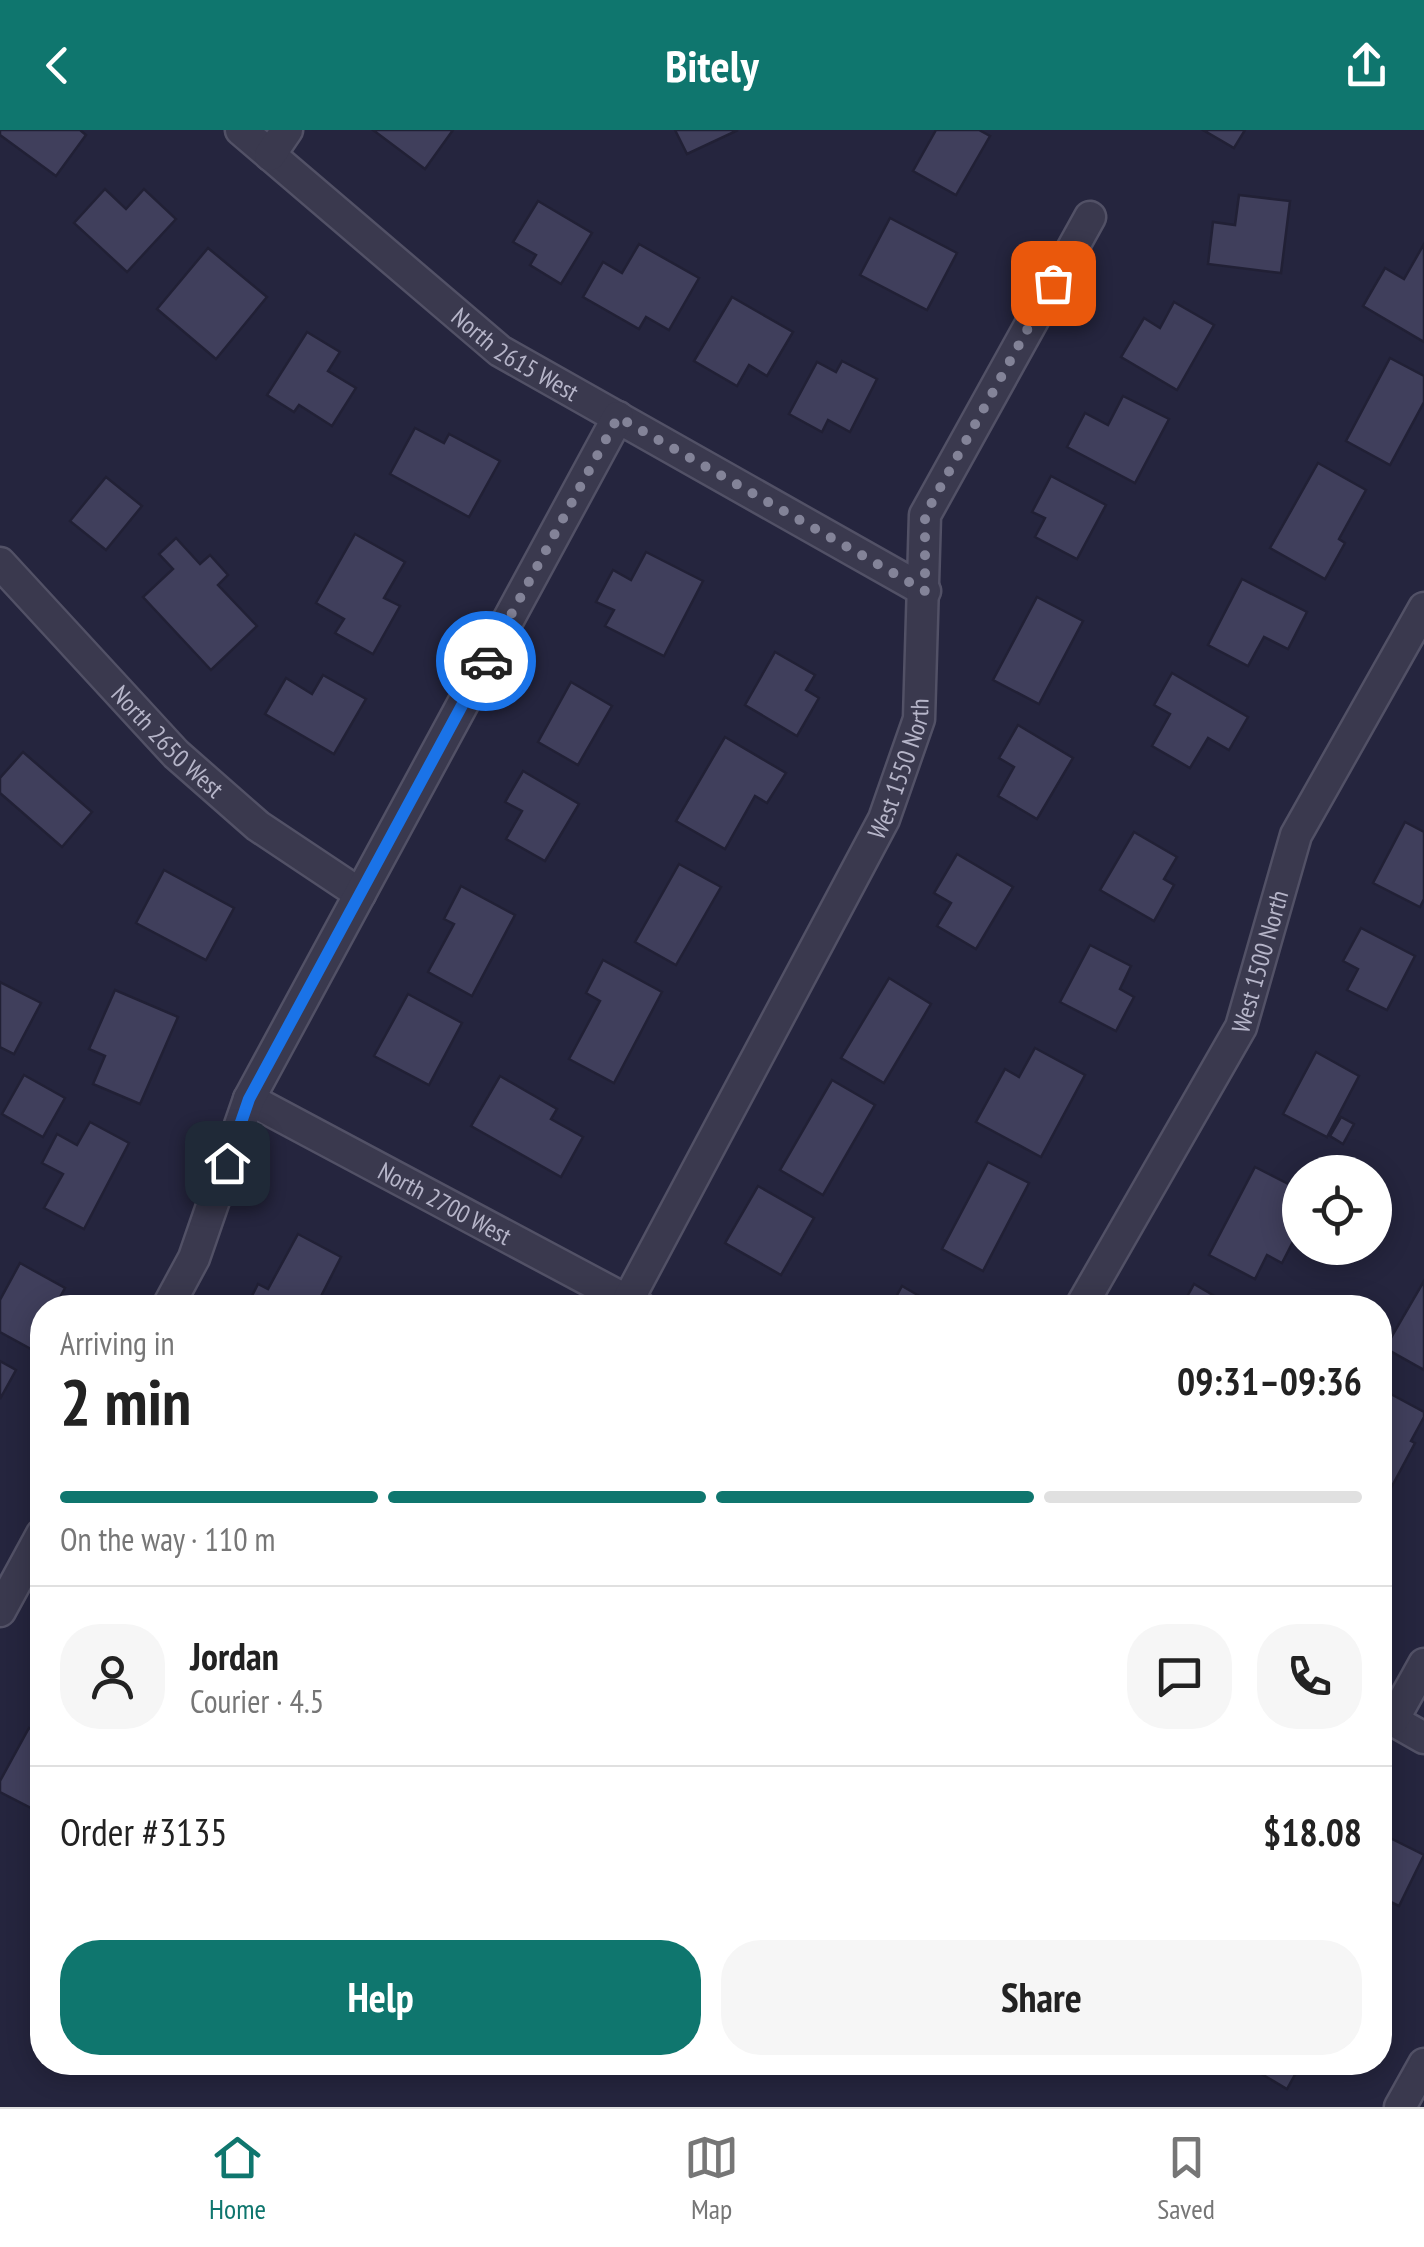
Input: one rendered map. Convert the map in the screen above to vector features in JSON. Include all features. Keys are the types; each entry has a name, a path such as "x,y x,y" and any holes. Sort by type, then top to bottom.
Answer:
{"street":[{"name":"North 2615 West","path":"241,130 279,142 500,351 925,591"},
{"name":"West 1550 North","path":"640,1295 884,820 919,719 925,515 1090,217"},
{"path":"174,1295 194,1258 249,1099 618,417"},
{"name":"North 2650 West","path":"0,563 176,754 258,826 360,894"},
{"name":"West 1500 North","path":"1087,1295 1241,1027 1296,835 1424,608"},
{"name":"North 2700 West","path":"249,1099 618,1295"},
{"path":"0,1612 30,1556"},
{"path":"1392,1710 1424,1664"},
{"path":"1392,1720 1424,1738"},
{"path":"1400,2107 1424,2064"}],"building":[{"path":"0,130 80,130 86,135 56,176 0,135"},
{"path":"373,130 453,130 425,169"},
{"path":"675,130 738,130 687,154"},
{"path":"936,130 979,130 990,136 956,195 913,171"},
{"path":"1203,130 1245,130 1234,148"},
{"path":"105,189 126,209 144,189 176,219 127,272 74,223"},
{"path":"1239,195 1290,201 1281,273 1208,264 1213,222 1235,225"},
{"path":"538,201 592,233 561,284 530,265 536,255 513,242"},
{"path":"890,218 957,253 927,310 860,275"},
{"path":"639,244 699,278 669,330 646,317 639,329 583,297 603,262 622,273"},
{"path":"1424,244 1424,342 1363,306 1385,268 1404,279"},
{"path":"208,248 267,297 216,359 157,309"},
{"path":"732,297 793,332 767,376 749,365 737,386 694,361"},
{"path":"1174,302 1214,325 1177,390 1121,357 1144,318 1160,328"},
{"path":"307,332 340,352 328,371 356,388 332,426 299,405 294,412 267,395"},
{"path":"1390,358 1424,376 1424,402 1390,465 1346,441"},
{"path":"842,361 877,379 850,432 828,420 822,432 789,414 817,362 836,372"},
{"path":"1123,396 1169,419 1135,483 1067,447 1085,413 1108,425"},
{"path":"415,428 444,443 449,434 500,461 469,517 390,474"},
{"path":"1318,463 1366,490 1339,539 1345,543 1325,579 1270,548"},
{"path":"1051,476 1106,505 1077,559 1035,537 1045,518 1032,512"},
{"path":"106,477 142,506 106,550 70,521"},
{"path":"355,534 405,562 384,598 400,606 373,654 335,633 344,619 316,603"},
{"path":"176,538 200,564 210,555 228,575 218,585 257,626 211,670 143,597 173,569 159,554"},
{"path":"646,552 703,581 664,656 605,626 614,610 596,602 613,570 631,580"},
{"path":"1242,579 1307,612 1288,649 1264,637 1248,666 1208,645"},
{"path":"1037,597 1083,621 1039,704 993,680"},
{"path":"775,652 815,675 806,690 819,698 797,736 745,705"},
{"path":"1172,673 1248,717 1229,750 1208,738 1190,768 1152,746 1170,714 1154,705"},
{"path":"323,675 366,699 334,754 265,714 286,678 312,694"},
{"path":"571,682 612,706 578,765 538,742"},
{"path":"1018,725 1073,758 1037,819 998,796 1014,767 999,758"},
{"path":"725,737 786,773 767,803 755,796 725,849 676,821"},
{"path":"23,752 92,812 62,847 0,793 0,778"},
{"path":"523,771 579,804 545,861 506,839 522,811 505,802"},
{"path":"1405,822 1424,832 1424,899 1420,907 1373,883"},
{"path":"1134,832 1177,857 1164,879 1174,885 1154,921 1100,890"},
{"path":"957,854 1013,887 976,949 937,926 951,903 934,893"},
{"path":"679,864 721,887 676,965 635,942"},
{"path":"164,870 234,908 206,960 136,923"},
{"path":"461,886 515,915 472,996 428,972 454,924 444,919"},
{"path":"1361,928 1415,956 1387,1010 1347,990 1358,969 1343,961"},
{"path":"1090,945 1131,966 1120,989 1134,997 1116,1031 1060,1002"},
{"path":"603,960 662,992 614,1083 569,1059 600,1001 586,993"},
{"path":"889,978 931,1004 884,1083 841,1058"},
{"path":"0,982 41,1003 14,1054 0,1047"},
{"path":"115,990 178,1017 140,1104 93,1084 105,1056 89,1049"},
{"path":"408,994 462,1023 429,1085 374,1056"},
{"path":"1035,1048 1085,1075 1041,1157 976,1122 1005,1069 1019,1077"},
{"path":"1316,1052 1359,1076 1327,1137 1283,1114"},
{"path":"24,1075 65,1098 43,1137 2,1114"},
{"path":"500,1076 557,1109 551,1119 583,1137 561,1177 471,1126"},
{"path":"832,1080 875,1105 823,1195 780,1170"},
{"path":"1341,1117 1354,1124 1343,1144 1330,1136"},
{"path":"90,1122 129,1143 84,1229 44,1208 63,1174 42,1163 57,1134 77,1145"},
{"path":"988,1162 1029,1183 983,1271 942,1249"},
{"path":"1255,1167 1282,1181 1282,1263 1267,1255 1255,1279 1209,1255"},
{"path":"758,1186 814,1218 781,1275 725,1243"},
{"path":"298,1234 341,1257 322,1295 252,1295 258,1284 268,1289"},
{"path":"20,1263 65,1288 61,1295 30,1295 30,1348 0,1332 0,1300"},
{"path":"1424,1281 1424,1370 1392,1352 1392,1336"},
{"path":"1194,1284 1213,1295 1188,1295"},
{"path":"902,1286 918,1295 897,1295"},
{"path":"0,1361 16,1370 0,1399"},
{"path":"1392,1395 1424,1412 1411,1441 1415,1443 1392,1486"},
{"path":"30,1729 30,1807 0,1792 0,1781"},
{"path":"1392,1839 1424,1855 1399,1906 1392,1903"},
{"path":"1263,2075 1295,2075 1287,2089"}],"way so far":[{"path":"486,661 618,417 925,591 925,515 1053,283"}],"route":[{"path":"227,1163 249,1099 486,661"}]}
